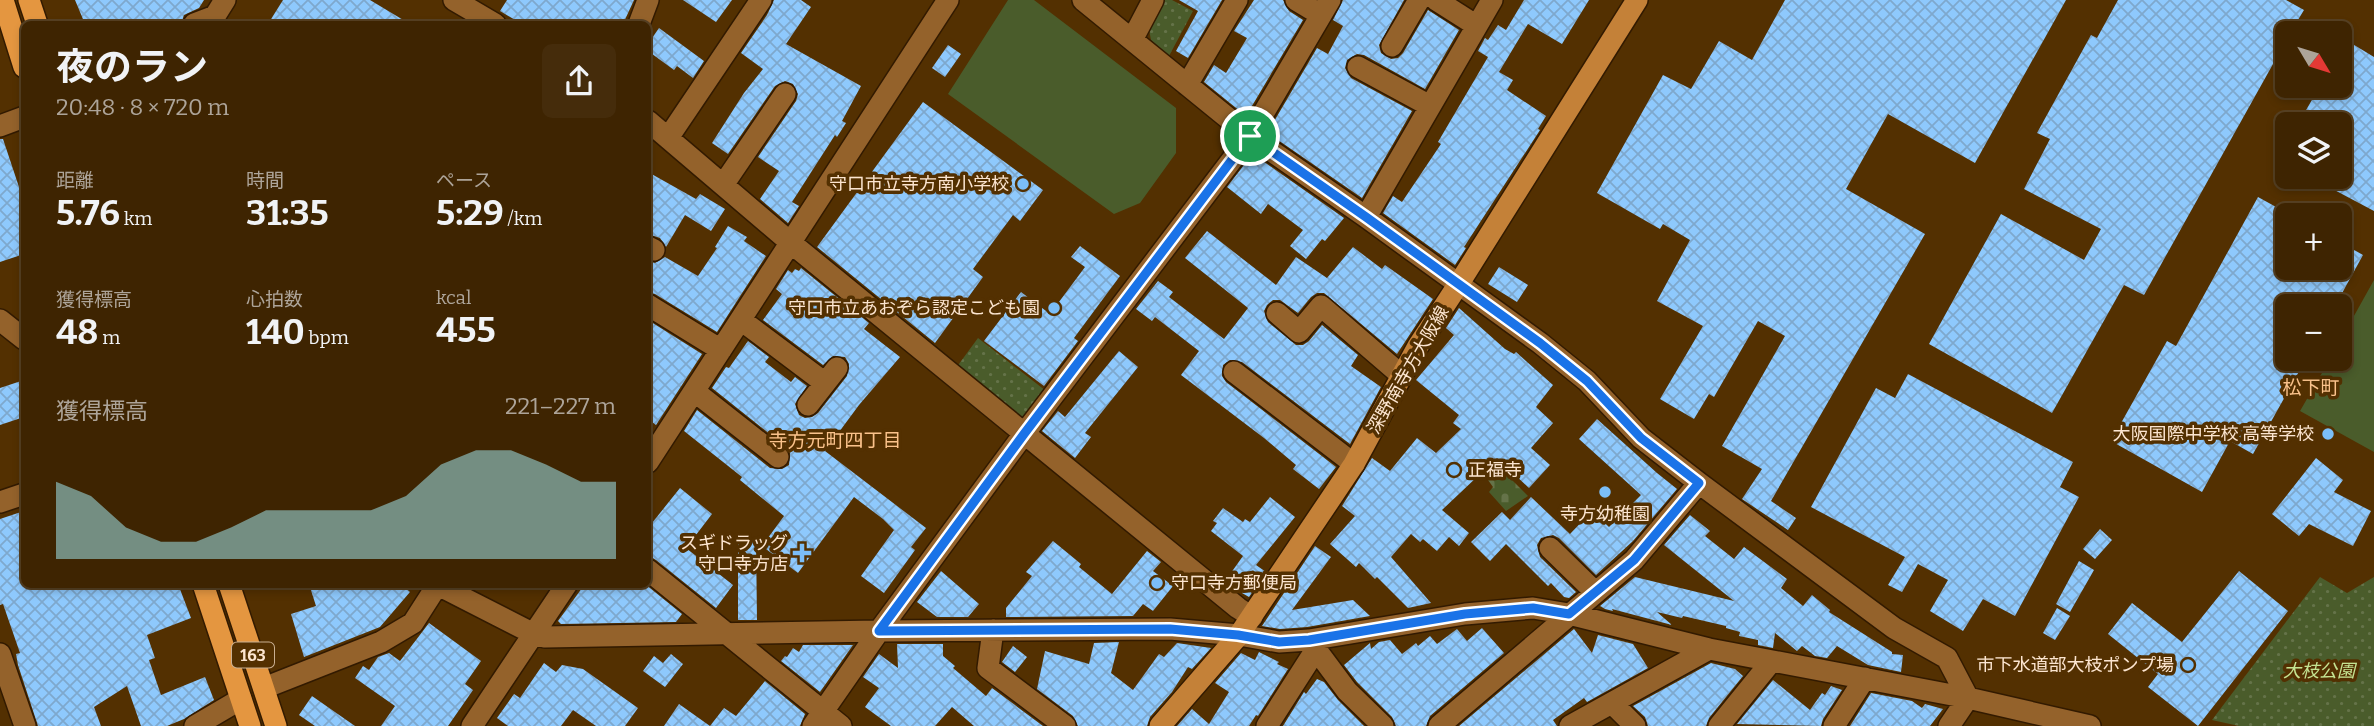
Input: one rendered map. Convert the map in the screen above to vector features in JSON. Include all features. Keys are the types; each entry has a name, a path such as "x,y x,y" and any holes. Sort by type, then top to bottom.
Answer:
{"highway":[{"path":"3,0 21,57"},
{"path":"29,0 36,21"},
{"name":"163","path":"205,588 250,726"},
{"name":"163","path":"230,588 277,725"}],"main road":[{"name":"深野南寺方大阪線","path":"1160,726 1252,617 1354,464 1401,375 1637,0"}],"street":[{"path":"454,0 485,16"},
{"path":"640,21 648,0"},
{"path":"668,138 761,0"},
{"path":"655,435 694,391 948,0"},
{"path":"1083,0 1250,136 1540,343 1587,381 1641,438 1699,483 1894,628 1947,658 1968,698"},
{"path":"1187,85 1237,0"},
{"path":"818,719 879,631 1024,434 1250,136 1326,8 1296,0"},
{"path":"1392,46 1419,0"},
{"path":"1436,0 1477,26"},
{"path":"1366,217 1492,0"},
{"path":"1132,40 1145,3"},
{"path":"202,21 219,14"},
{"path":"1358,67 1430,106"},
{"path":"723,185 785,94"},
{"path":"0,126 21,118"},
{"path":"651,124 791,243 1252,617"},
{"path":"1276,313 1299,332 1321,306 1401,375"},
{"path":"651,307 721,350"},
{"path":"0,320 21,337"},
{"path":"741,320 831,375 808,405"},
{"path":"1234,372 1354,464"},
{"path":"694,391 778,457"},
{"path":"1439,726 1634,560 1699,483"},
{"path":"0,502 21,495"},
{"path":"1550,548 1595,592"},
{"path":"651,573 818,719 841,726"},
{"path":"264,688 381,642 413,623 436,588"},
{"path":"444,588 545,637 1170,629 1312,645 1465,614 1533,608 1569,614 1709,649 1968,698 2069,724 2090,726"},
{"path":"470,602 480,588"},
{"path":"472,726 564,588"},
{"path":"993,630 988,668 1065,726"},
{"path":"1267,726 1312,645"},
{"path":"1312,645 1347,691 1383,726"},
{"path":"1570,726 1709,649"},
{"path":"0,654 24,726"},
{"path":"1719,726 1771,662"},
{"path":"1834,726 1865,678"},
{"path":"1949,726 1968,698"},
{"path":"195,726 241,699"},
{"path":"1612,703 1635,726"}],"green space":[{"path":"1008,0 1034,0 1176,108 1176,153 1140,203 1114,214 948,94"},
{"path":"1162,0 1172,0 1193,11 1169,56 1151,40 1148,24"},
{"path":"2374,280 2374,452 2300,411 2323,371 2352,371 2352,319"},
{"path":"978,338 1046,391 1026,417 1019,417 956,368"},
{"path":"1499,467 1528,496 1506,511 1489,492 1493,487 1488,480"},
{"name":"大枝公園","path":"2320,577 2347,593 2374,577 2374,726 2239,726 2212,720"}],"building":[{"path":"75,0 204,0 199,8 184,15 182,21 84,21"},
{"path":"283,0 370,0 405,21 270,21"},
{"path":"507,0 634,0 624,21 517,21 500,11"},
{"path":"683,0 732,0 716,22"},
{"path":"774,0 801,0 811,7 786,44 861,86 842,121 846,123 837,137 835,135 792,202 799,206 788,223 760,199 779,171 758,157 796,101 798,94 793,84 785,81 775,86 728,154 712,143 763,69 741,53"},
{"path":"1179,0 1222,0 1188,58 1176,51 1198,11"},
{"path":"1254,0 1283,0 1289,11 1303,20 1246,116 1204,82 1214,65 1226,73 1247,38 1234,31"},
{"path":"1343,0 1404,0 1379,45 1381,53 1391,59 1398,58 1403,53 1428,10 1459,30 1425,89 1364,55 1357,54 1347,60 1345,68 1351,78 1412,111 1362,198 1275,138 1277,135 1269,130 1317,48 1328,54 1343,26 1333,20"},
{"path":"1524,0 1589,0 1562,44 1528,24 1499,72 1513,80 1507,90 1546,116 1538,129 1540,130 1455,265 1383,213 1393,196 1402,202 1441,144 1438,142 1488,57 1478,51 1485,38 1488,40 1498,25 1506,30"},
{"path":"1785,0 2066,0 1975,163 1888,114 1846,189 1925,234 1771,501 1796,518 1788,530 1742,499 1762,469 1722,446 1785,336 1758,321 1714,397 1709,394 1694,419 1660,399 1703,326 1657,301 1690,240 1663,224 1660,229 1597,193 1663,75 1691,89 1719,41 1752,60"},
{"path":"2118,0 2286,0 2304,10 2297,21 2275,21 2275,60 2144,295 2124,285 2052,413 1929,344 2001,214 2084,260 2101,229 2024,189 2050,139 2037,133 2091,35 2097,38"},
{"path":"659,28 704,61 693,78 677,66 674,70 651,53 651,40"},
{"path":"2352,44 2374,57 2374,211 2333,189 2352,189 2352,112 2305,112 2313,98 2352,98"},
{"path":"948,45 961,54 945,77 932,68"},
{"path":"923,102 1043,190 1020,221 1013,215 973,269 983,277 935,343 817,247"},
{"path":"0,139 3,139 21,193 21,255 0,262"},
{"path":"1251,156 1258,161 1260,159 1344,218 1306,259 1290,246 1303,230 1268,204 1261,214 1227,187"},
{"path":"651,174 696,199 700,194 725,209 711,231 685,215 666,247 660,238 651,235"},
{"path":"2258,197 2275,206 2275,280 2349,280 2342,294 2275,294 2275,371 2299,371 2253,454 2230,441 2202,492 2111,441 2167,341 2176,346"},
{"path":"728,226 747,237 744,241 766,256 717,332 651,293 651,262 655,263 665,257 698,276 717,248 715,247"},
{"path":"1207,231 1276,285 1296,257 1327,278 1353,247 1382,269 1385,265 1433,299 1397,354 1324,293 1311,297 1298,313 1280,300 1273,300 1267,305 1264,311 1268,322 1296,345 1309,341 1322,325 1358,355 1351,366 1381,387 1350,444 1242,362 1230,360 1223,365 1222,376 1226,382 1336,467 1319,489 1293,469 1296,465 1264,438 1181,375 1199,351 1155,317 1152,321 1136,309 1158,281 1173,292 1169,297 1224,339 1248,308 1185,258"},
{"name":"守口市立あおぞら認定こども園","path":"1080,246 1120,276 1074,338 1078,341 1044,386 984,341 1021,292 1050,314 1085,267 1071,257"},
{"path":"2352,249 2363,255 2352,275"},
{"path":"1499,267 1528,285 1517,302 1488,284"},
{"path":"801,268 869,323 864,329 900,357 859,405 825,451 926,528 911,547 915,550 884,593 861,576 894,530 883,519 854,497 798,573 762,546 784,516 740,480 742,477 684,431 697,410 770,468 782,469 789,465 790,453 786,447 712,388 748,341 769,357 765,362 791,382 795,377 807,386 795,404 799,415 805,418 818,413 847,376 849,364 845,357 833,356 823,365 763,320 782,294 776,289 788,270 792,273"},
{"path":"1459,308 1505,349 1514,354 1516,352 1553,385 1536,407 1553,423 1531,448 1550,465 1529,488 1497,458 1442,510 1469,533 1459,546 1449,537 1437,551 1423,539 1420,542 1411,534 1391,557 1431,603 1408,608 1377,577 1375,579 1359,563 1356,567 1330,544 1355,516 1342,506 1372,458 1390,471 1417,438 1436,453 1461,429 1453,423 1459,415 1416,380 1454,335 1446,328"},
{"path":"651,322 702,354 656,425 651,421"},
{"path":"1119,351 1138,367 1085,433 1091,437 1075,458 1042,431 1058,411 1065,417"},
{"path":"1908,374 2073,462 2060,487 2079,497 2015,616 1983,599 1963,631 1930,611 1948,580 1918,564 1902,592 1888,585 1905,557 1811,507 1876,388 1895,398"},
{"path":"21,381 21,418 0,425 0,388"},
{"path":"1597,419 1677,489 1633,541 1596,575 1559,538 1553,535 1541,538 1537,545 1540,557 1576,592 1569,598 1564,597 1551,583 1548,586 1506,544 1490,561 1471,542 1502,512 1510,520 1531,497 1570,534 1592,511 1609,527 1641,495 1579,439"},
{"path":"2316,458 2343,480 2334,492 2371,511 2353,546 2309,524 2299,536 2272,514"},
{"path":"680,488 712,514 686,548 733,585 716,608 651,557 651,524"},
{"path":"1270,497 1295,517 1256,565 1266,572 1249,597 1242,593 1245,589 1228,577 1243,556 1211,531 1217,523 1213,521 1223,508 1243,522 1245,519 1250,522"},
{"path":"21,512 21,588 180,588 191,618 147,635 155,658 149,660 161,695 205,677 214,700 184,719 167,726 141,726 127,686 94,707 101,726 38,726 18,665 16,654 20,653 3,604 0,605 0,519"},
{"path":"1690,515 1710,531 1705,536 1734,559 1744,547 1787,579 1781,588 1803,606 1812,595 1830,610 1829,612 1892,654 1903,655 1901,672 1868,665 1837,646 1827,658 1815,656 1802,646 1797,651 1775,633 1773,648 1758,645 1758,640 1739,636 1740,632 1726,626 1657,612 1672,625 1600,606 1635,577 1734,601 1664,545"},
{"path":"2100,529 2112,540 2095,559 2083,549"},
{"path":"738,539 756,539 757,620 738,620"},
{"path":"1053,541 1112,594 1147,551 1161,562 1153,571 1173,586 1153,611 1143,604 1133,616 1006,617 1006,608 1032,576 1026,572"},
{"path":"1315,546 1331,557 1292,610 1353,600 1370,616 1307,627 1280,629 1262,626"},
{"path":"2079,561 2094,570 2070,612 2056,604"},
{"path":"941,571 979,604 968,617 937,617 917,602"},
{"path":"2239,571 2288,611 2198,726 2148,687 2158,674 2108,634 2132,603 2182,642"},
{"path":"310,588 406,588 410,592 380,627 304,657 291,614 316,606"},
{"path":"582,588 650,588 682,614 676,622 561,624 558,621"},
{"path":"2057,608 2070,616 2055,640 2043,633"},
{"path":"429,623 481,661 465,684 473,690 448,726 381,726 395,706 355,678 363,666 369,670 378,657 389,653 400,661"},
{"path":"1482,628 1504,653 1430,716 1426,726 1396,726 1392,717 1344,665 1370,643 1371,649 1379,642 1390,640 1402,654 1430,636 1437,644 1457,629 1467,641"},
{"path":"1574,629 1592,653 1598,635 1633,644 1648,668 1587,702 1584,698 1553,720 1557,726 1459,726"},
{"path":"1119,642 1111,673 1133,690 1159,654 1164,657 1177,643 1211,648 1192,669 1188,667 1172,692 1150,717 1147,726 1078,726 1073,716 1037,689 1045,651 1089,664 1094,643"},
{"path":"897,644 943,644 943,656 986,696 992,688 1043,726 974,726 952,707 935,726 891,726 865,707 879,688 863,677 879,654 898,668"},
{"path":"803,645 853,645 820,692 781,661 793,648 799,652"},
{"path":"1013,646 1027,657 1015,672 1002,662"},
{"path":"1259,652 1288,669 1249,726 1177,726 1192,709 1209,724 1229,692 1215,683 1241,653 1255,660"},
{"path":"671,654 683,664 665,687 643,671 654,656 663,663"},
{"path":"544,663 556,672 562,665 583,669 638,708 625,726 596,726 573,710 561,726 508,726 497,718 514,694 520,698"},
{"path":"1711,663 1735,669 1743,676 1709,718 1706,726 1648,726 1645,717 1633,706"},
{"path":"1317,679 1324,682 1364,726 1283,726 1304,692 1306,694"},
{"path":"1773,680 1810,710 1822,693 1825,695 1831,686 1842,690 1821,726 1737,724"},
{"path":"765,681 805,714 800,726 710,726 724,708 736,716"},
{"path":"1871,693 1912,701 1922,708 1925,704 1943,709 1930,726 1850,726"},
{"path":"312,696 355,726 315,726 299,715"},
{"path":"679,704 710,726 664,726"}],"place":[{"name":"守口市立寺方南小学校","path":"1023,184"},
{"name":"守口市立あおぞら認定こども園","path":"1054,308"},
{"name":"大阪国際中学校 高等学校","path":"2328,434"},
{"name":"正福寺","path":"1454,470"},
{"name":"寺方幼稚園","path":"1605,492"},
{"name":"スギドラッグ 守口寺方店","path":"802,553"},
{"name":"守口寺方郵便局","path":"1157,583"},
{"name":"市下水道部大枝ポンプ場","path":"2188,665"}],"district":[{"name":"松下町","path":"2311,387"},
{"name":"寺方元町四丁目","path":"835,440"}],"route":[{"path":"1250,136 1540,343 1587,381 1641,438 1699,483 1634,560 1569,614 1533,608 1465,614 1309,640 1279,642 1170,629 879,631 1024,434 1250,136"}]}
